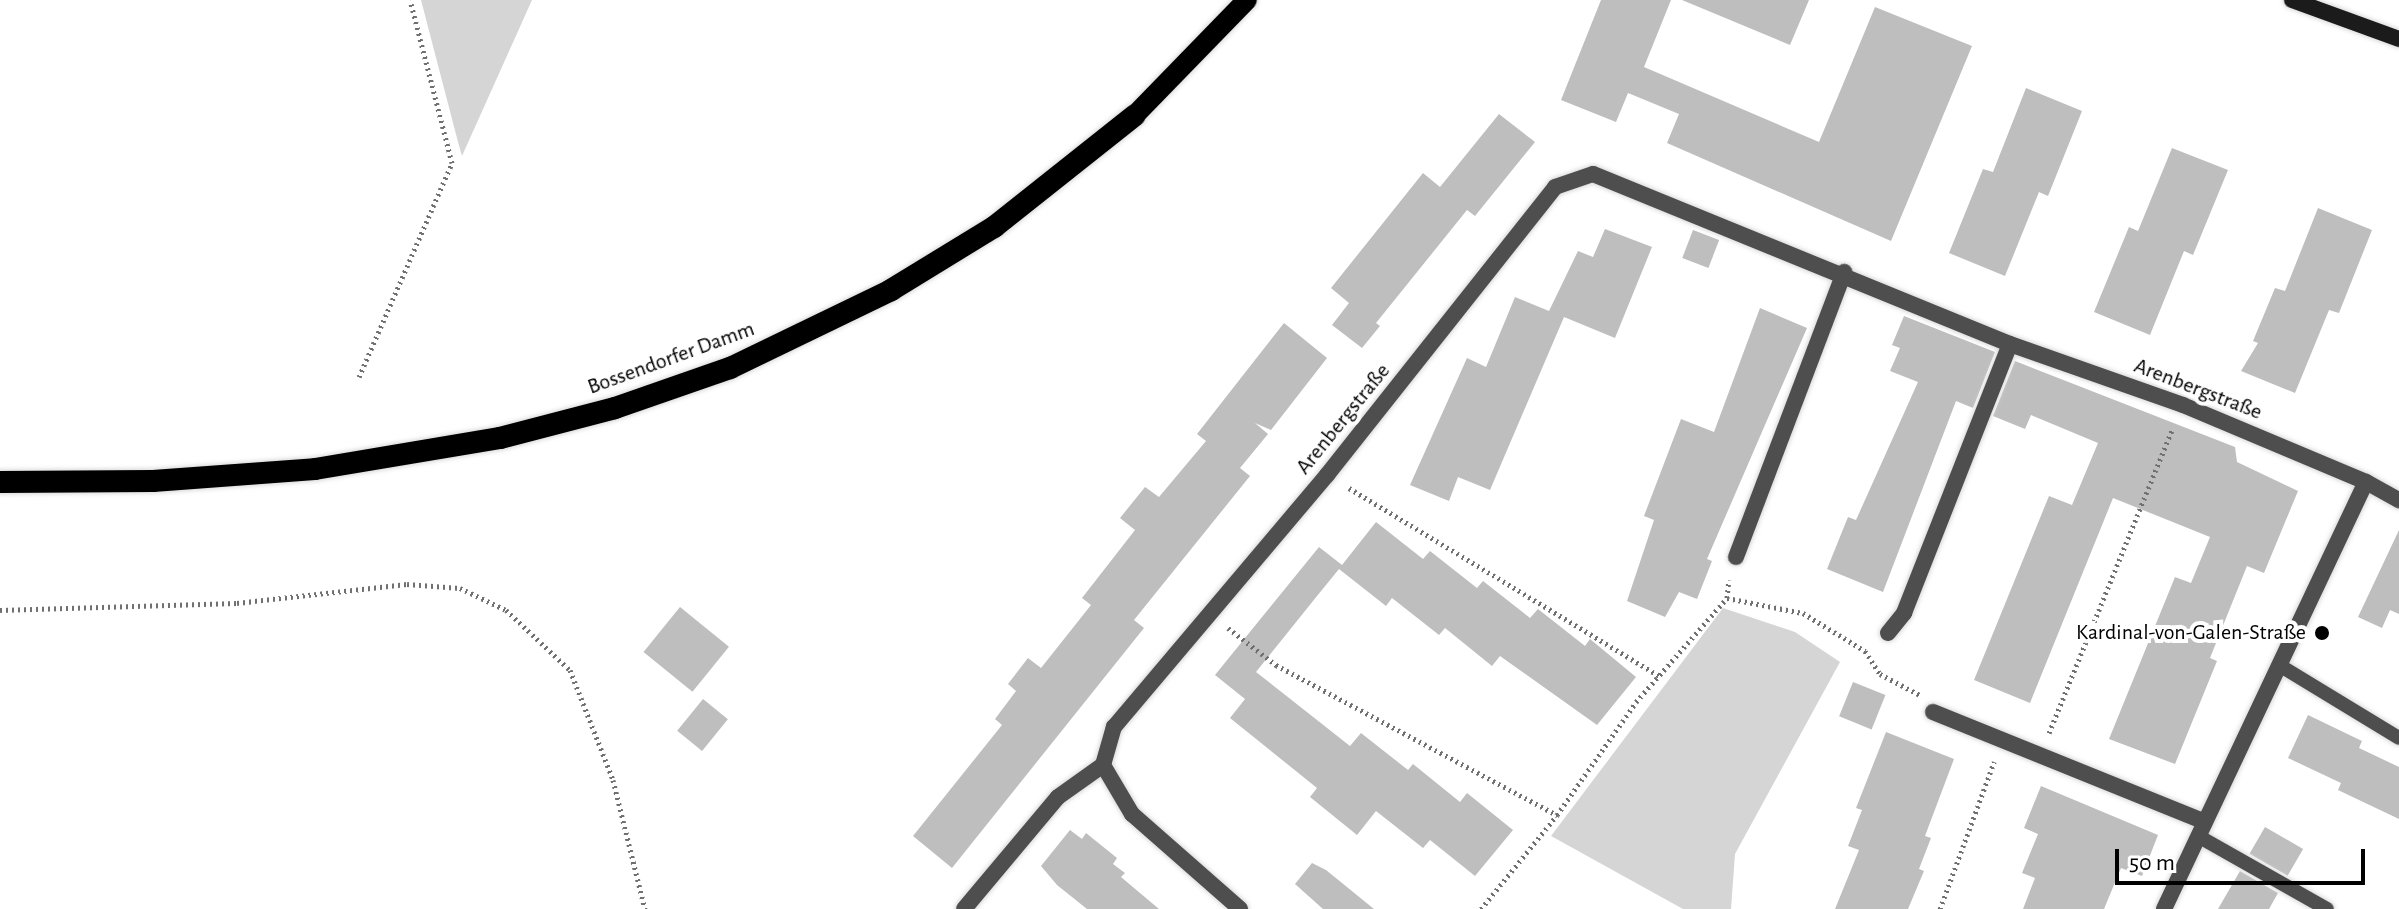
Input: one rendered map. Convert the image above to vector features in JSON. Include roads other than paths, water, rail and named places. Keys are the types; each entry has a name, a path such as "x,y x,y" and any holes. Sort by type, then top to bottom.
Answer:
{"highway":[{"name":"Bossendorfer Damm","path":"0,482 153,481 315,469 500,438 615,408 730,368 891,290 1031,201 1134,116"}],"main road":[{"name":"Bossendorfer Damm","path":"1134,116 1247,0"},
{"path":"2292,0 2399,39"}],"street":[{"name":"Arenbergstraße","path":"1103,765 1114,727 1327,475 1555,187 1593,174 1618,180 1844,272 2010,344 2183,405 2366,482"},
{"path":"1736,557 1844,272"},
{"path":"1888,633 1904,613 2010,344"},
{"path":"2164,909 2366,482 2399,500"},
{"path":"1933,712 2202,829"},
{"path":"964,909 1058,797 1103,765 1132,814 1240,909"}],"lane":[{"path":"2279,665 2399,738"},
{"path":"2202,829 2327,909"}],"place":[{"name":"Kardinal-von-Galen-Straße","path":"2322,633"}]}
